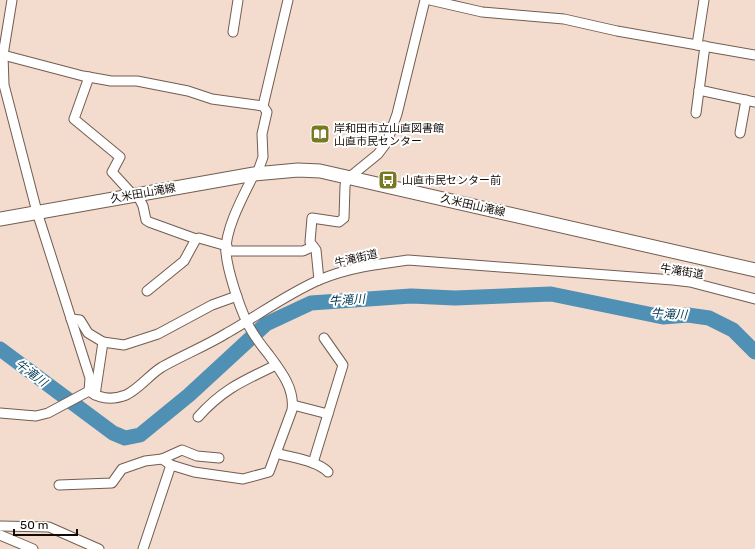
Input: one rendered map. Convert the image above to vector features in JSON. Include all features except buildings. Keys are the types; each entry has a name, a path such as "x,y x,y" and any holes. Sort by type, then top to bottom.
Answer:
{"street":[{"path":"12,0 3,55 4,85 37,212 90,378 90,393"},
{"path":"233,32 238,0"},
{"path":"162,459 171,465 194,472 243,479 269,472 293,405 294,400 288,385 247,323 238,296 227,249 237,210 256,174 263,157 262,134 267,112 263,106 288,0"},
{"path":"319,280 316,250 312,247 310,242 312,218 339,222 344,218 345,186 349,176 378,154 387,142 402,94 425,0"},
{"path":"430,0 482,12 552,17 755,55"},
{"path":"696,113 699,90 704,0"},
{"path":"3,55 89,77 111,81 137,81 188,91 212,99 263,106"},
{"path":"89,77 74,119 120,157 112,172 135,195 143,206 146,220 227,249 303,251 312,247"},
{"path":"699,90 750,101 740,133"},
{"name":"久米田山滝線","path":"0,218 256,174 298,170 320,171 349,176 755,270"},
{"path":"147,292 184,260 196,239"},
{"name":"牛滝街道","path":"90,393 112,399 126,395 137,388 160,368 247,323 319,280 343,272 379,264 408,260 690,282 755,299"},
{"path":"71,319 80,320 88,333 103,342 124,345 158,334 212,305 238,296"},
{"path":"313,463 343,365 324,338"},
{"path":"90,393 103,342"},
{"path":"198,417 213,400 229,388 276,365"},
{"path":"0,414 36,416 58,408 90,393"},
{"path":"293,405 328,414"},
{"path":"59,485 112,483 122,469 145,461 162,459 182,450 197,456 219,458"},
{"path":"276,453 313,463 324,468 328,472"},
{"path":"143,549 171,465"},
{"path":"0,526 49,527 99,549"},
{"path":"0,535 33,549"}],"waterway":[{"name":"牛滝川","path":"0,349 113,433 125,438 140,435 189,395 266,324 311,303 411,296 455,298 551,294 663,317 688,315 709,318 733,330 755,352"}],"place":[{"name":"岸和田市立山直図書館 山直市民センター","path":"320,134"},
{"name":"山直市民センター前","path":"388,180"}]}
